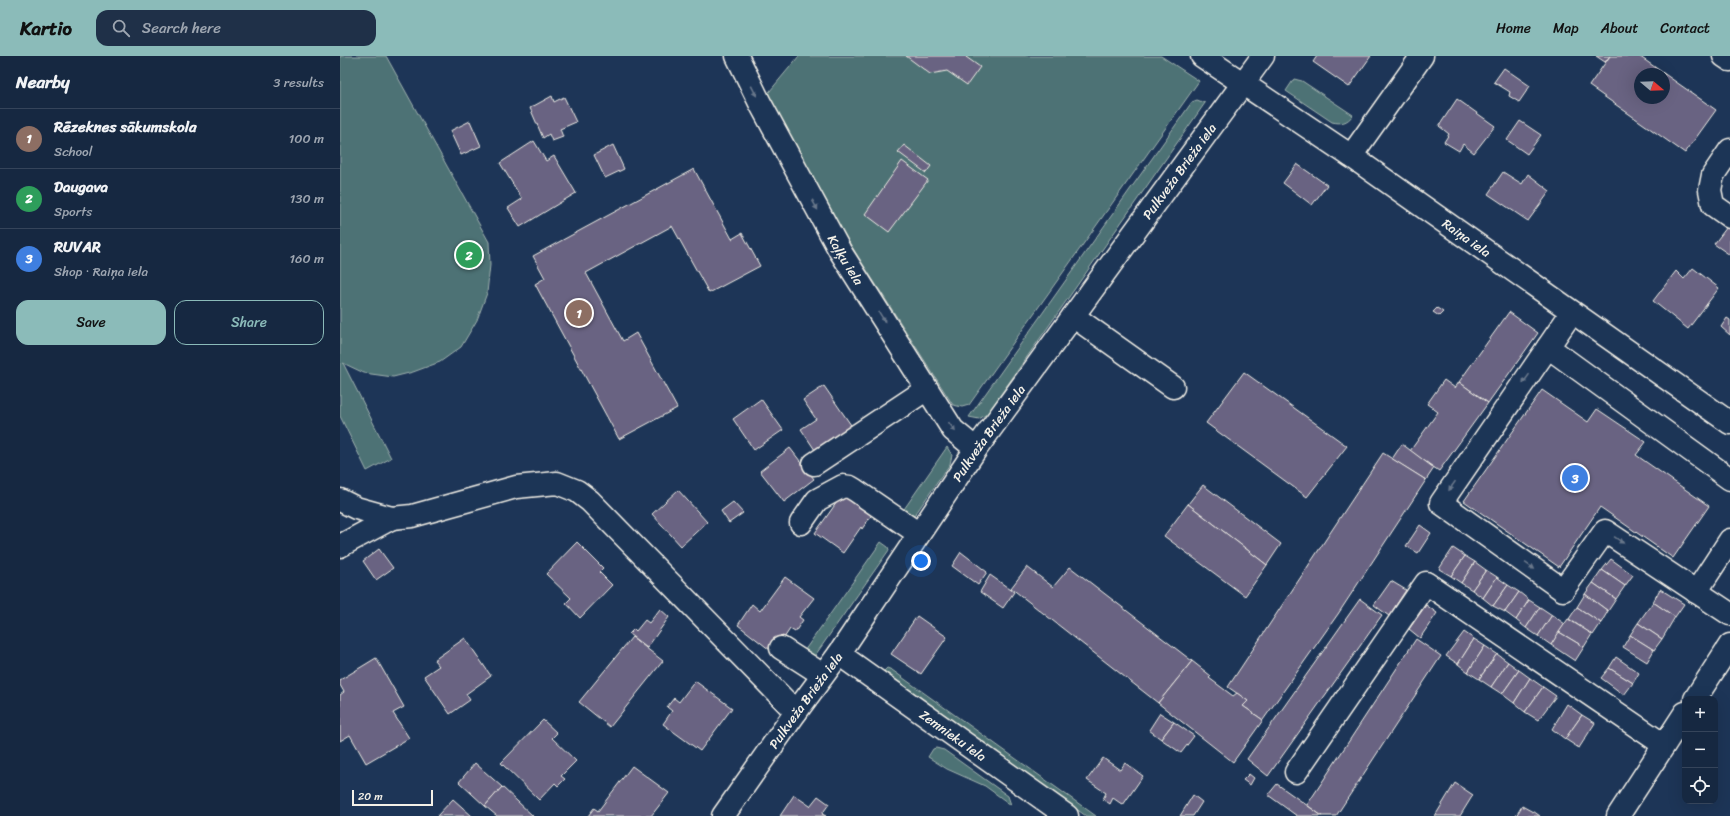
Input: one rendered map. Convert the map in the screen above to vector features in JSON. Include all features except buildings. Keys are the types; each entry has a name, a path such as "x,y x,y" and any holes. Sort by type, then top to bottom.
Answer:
{"street":[{"name":"Kaļķu iela","path":"736,56 840,251 953,430 976,449"},
{"name":"Raiņa iela","path":"1202,56 1351,156 1730,423"},
{"name":"Pulkveža Brieža iela","path":"723,816 839,654 976,449 1263,56"},
{"path":"1351,156 1422,56"},
{"path":"1724,56 1730,60"},
{"path":"1730,150 1713,175 1710,190 1713,206 1730,217"},
{"path":"1572,312 1441,502 1563,590 1605,531 1730,614"},
{"path":"1073,316 1173,387"},
{"path":"1548,347 1730,479"},
{"path":"814,464 927,389"},
{"path":"340,500 356,508 392,518 412,516 516,486 557,483 577,491 590,500 796,712"},
{"path":"801,523 817,500 843,486 850,487 855,490 919,534"},
{"path":"340,546 392,518"},
{"path":"1696,592 1730,540"},
{"path":"1296,772 1426,583 1664,746"},
{"path":"1696,696 1730,645"},
{"path":"781,648 823,675"},
{"name":"Zemnieku iela","path":"839,654 1066,816"},
{"path":"1618,816 1682,718"}],"green space":[{"path":"340,56 386,56 489,242 490,265 487,293 477,320 461,347 440,362 413,372 393,377 364,373 343,363 391,458 367,471 340,416"},
{"path":"799,56 1161,56 1199,81 969,405 962,407 953,405 760,103"},
{"path":"1294,79 1302,81 1353,115 1344,122 1332,122 1286,91"},
{"path":"1197,100 1205,103 987,414 979,419 969,417 1192,102"},
{"path":"947,447 952,455 950,464 912,519 900,515"},
{"path":"881,542 888,547 889,550 814,657 802,654"},
{"path":"887,668 892,670 1096,816 1086,816 884,671"},
{"path":"936,748 944,750 1008,796 1011,805 985,786 947,769 928,757 933,749"}],"place":[{"name":"Daugava","path":"469,255"},
{"name":"Rēzeknes sākumskola","path":"579,313"},
{"name":"RUVAR","path":"1575,478"}]}
